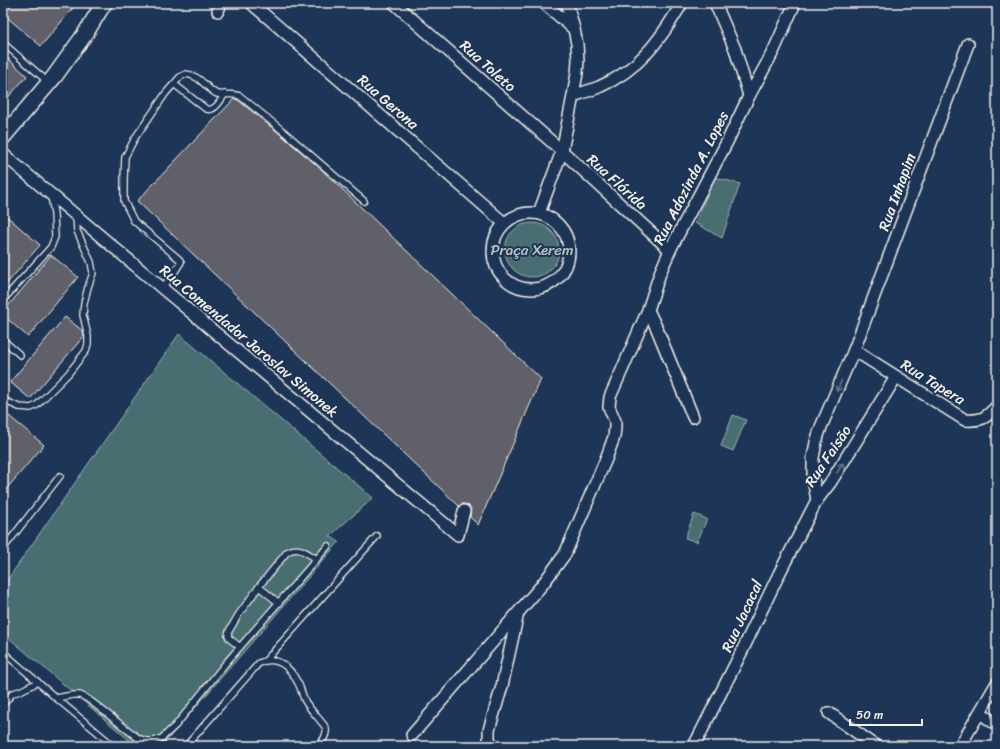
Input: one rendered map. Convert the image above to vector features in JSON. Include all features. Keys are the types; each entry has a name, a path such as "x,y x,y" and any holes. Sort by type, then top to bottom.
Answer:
{"street":[{"path":"3,137 49,83 85,34 104,3"},
{"name":"Rua Gerona","path":"251,3 504,223"},
{"name":"Rua Toleto","path":"394,3 562,151"},
{"path":"544,3 574,29"},
{"path":"539,213 562,151 573,96 578,60 574,29 567,3"},
{"path":"573,96 612,81 638,62 651,49 671,22 682,3"},
{"path":"715,3 735,50 749,96"},
{"name":"Rua Adozinda A. Lopes","path":"412,735 542,585 565,554 614,437 615,421 610,407 610,397 648,310 660,273 670,250 774,50 795,3"},
{"name":"Rua Inhapim","path":"854,350 968,44"},
{"name":"Rua Flórida","path":"562,151 670,250"},
{"name":"Rua Comendador Jaroslav Simonek","path":"3,154 458,534 464,511"},
{"path":"526,212 539,213 551,218 560,226 567,237 569,249 568,262 562,273 553,282 542,287 530,289 517,286 506,280 498,270 494,258 493,245 497,233 504,223 514,216 526,212"},
{"path":"648,310 693,417"},
{"name":"Rua Tapera","path":"854,350 965,420 976,420 987,416 997,406"},
{"name":"Rua Faisão","path":"817,500 813,479 813,458 816,442 854,350"},
{"name":"Rua Faisão","path":"817,500 838,472 896,377"},
{"name":"Rua Jacacal","path":"694,746 817,500"},
{"path":"493,746 489,739 489,730 502,686 519,612"},
{"path":"960,746 995,690"},
{"path":"829,713 876,746"},
{"path":"980,713 997,725"}],"lane":[{"path":"3,43 49,83"},
{"path":"162,288 177,270 181,262 134,221 124,201 125,157 135,138 166,93 180,77 186,74 194,75 215,93 220,95 235,94 240,96 364,201"},
{"path":"174,84 209,110 214,108 225,94"},
{"path":"3,300 51,247 55,237 51,194"},
{"path":"3,400 20,407 31,408 37,405 68,374 86,351 88,336 83,315 84,303 93,273 91,262 77,231 76,216"},
{"path":"3,340 20,355"},
{"path":"3,549 60,476"},
{"path":"186,746 259,664 266,660 377,536"},
{"path":"56,698 73,695 80,696 92,702 138,738 146,741 154,741 162,738 176,725 240,647 328,546"},
{"path":"240,647 230,639 228,636 229,631 261,584 287,552 292,549 297,549 304,551 317,559"},
{"path":"259,587 279,603"},
{"path":"3,652 114,746"},
{"path":"266,660 279,661 290,670 298,683 305,701 326,728 327,733 324,740 318,746"},
{"path":"3,704 13,693 38,682"},
{"path":"103,746 108,741"}],"green space":[{"path":"715,177 740,184 722,238 695,223"},
{"name":"Praça Xerem","path":"527,223 537,223 547,227 555,235 559,245 559,255 555,265 547,273 537,277 527,277 517,273 509,265 505,255 505,245 509,235 517,227"},
{"path":"179,334 373,498 330,536 339,542 162,746 136,746 3,633 3,586"},
{"path":"733,415 746,420 733,451 721,446"},
{"path":"694,514 707,519 697,542 685,538"}],"building":[{"path":"3,3 77,3 41,46 3,14"},
{"path":"3,54 27,76 3,103"},
{"path":"234,99 238,100 320,168 541,379 478,525 470,517 471,509 469,506 462,504 459,506 137,201"},
{"path":"3,213 40,245 3,288"},
{"path":"51,255 78,277 28,337 3,315 3,312"},
{"path":"65,317 83,331 84,336 30,399 10,382"},
{"path":"3,411 44,445 3,493"}]}
